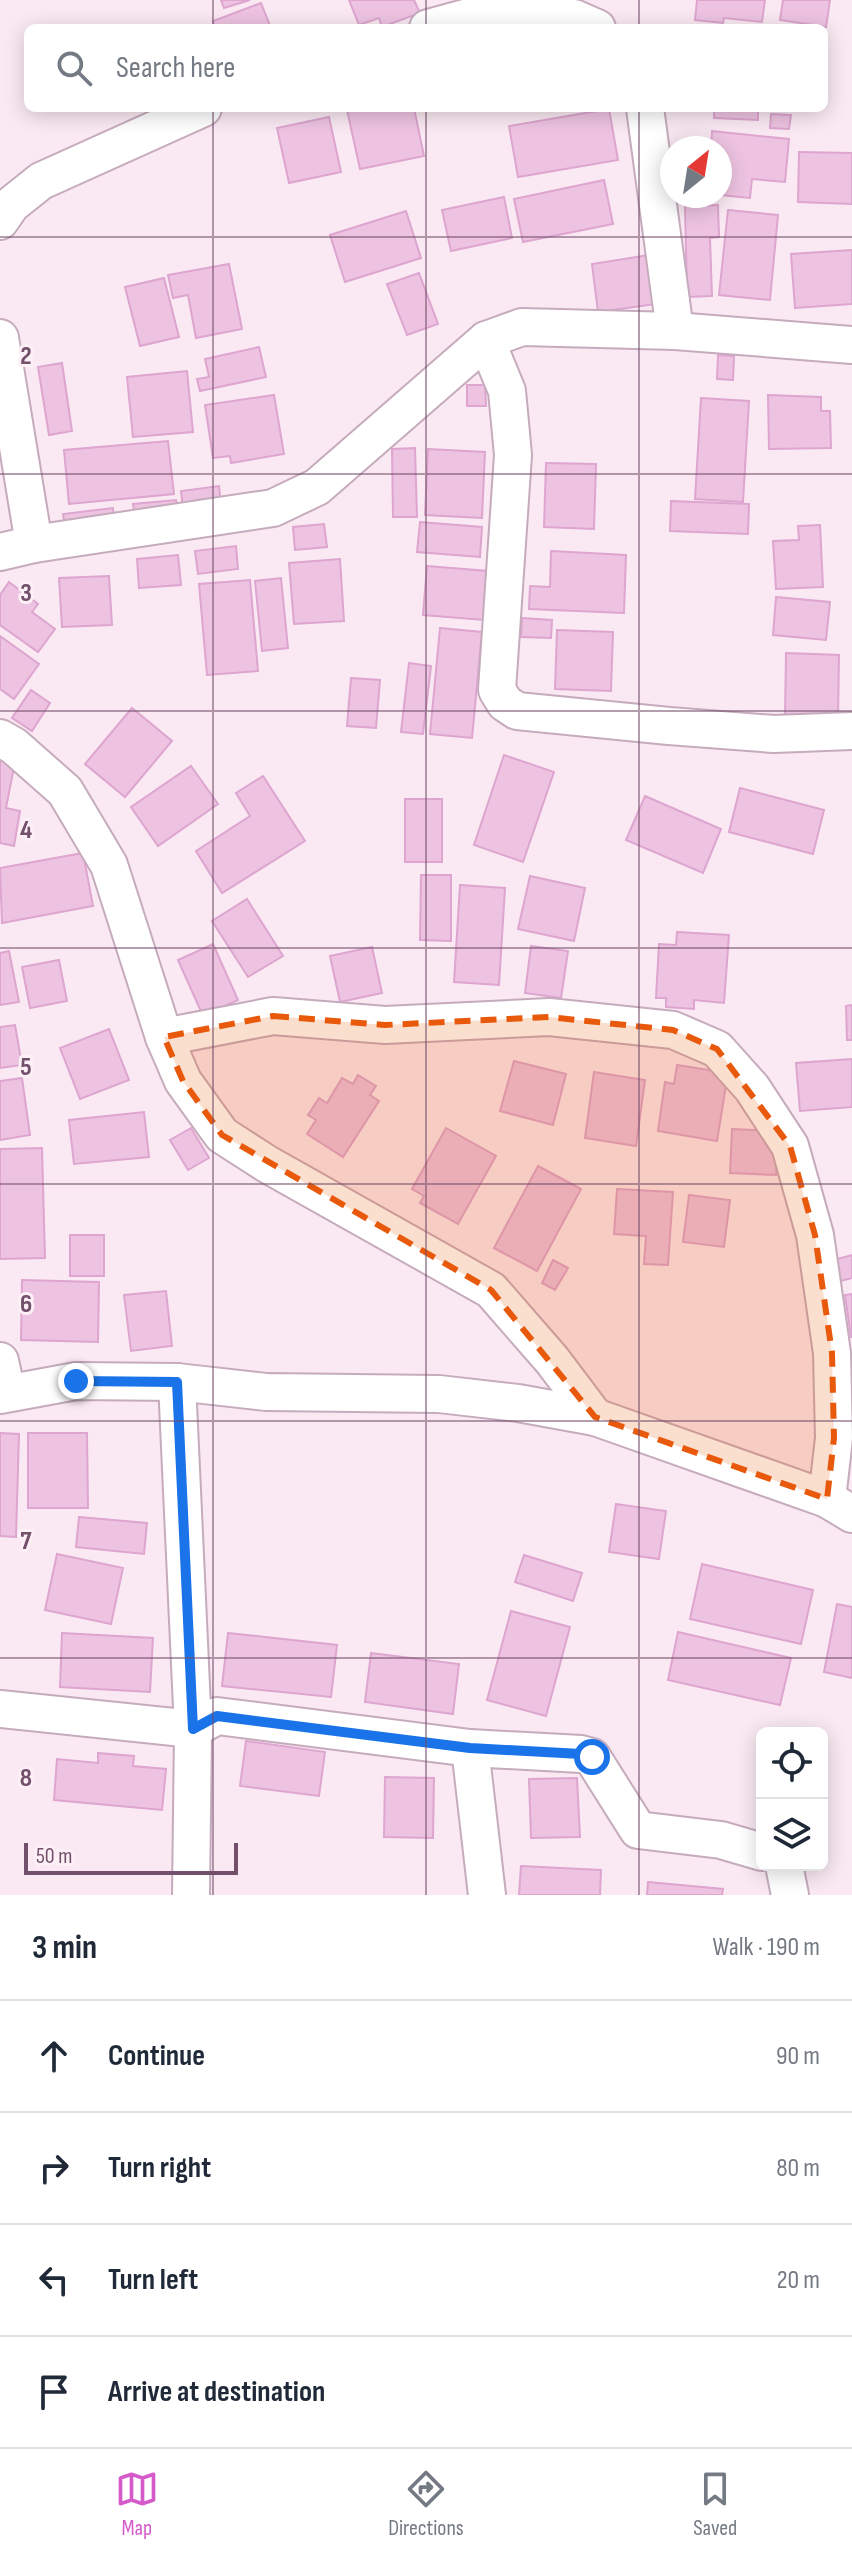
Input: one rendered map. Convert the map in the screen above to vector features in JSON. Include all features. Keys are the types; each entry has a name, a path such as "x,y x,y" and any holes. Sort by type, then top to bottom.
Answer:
{"street":[{"path":"443,24 476,15 574,18 588,24"},
{"path":"0,221 11,205 41,181 194,112"},
{"path":"646,112 675,331"},
{"path":"0,338 17,548 273,508 317,487 486,340 522,327 675,331 852,345"},
{"path":"486,340 507,391 513,455 497,690 505,703 517,711 669,726 774,734 852,731"},
{"path":"0,738 14,746 65,791 109,865 164,1037 183,1081 222,1135 267,1164 491,1290 552,1360 595,1417"},
{"path":"2,1383 177,1382 266,1392 439,1394 518,1403 595,1417 839,1507 832,1353 815,1235 790,1146 752,1088 717,1049 673,1030 549,1017 385,1025 273,1016 164,1037"},
{"path":"177,1382 193,1729 191,1895"},
{"path":"0,1709 193,1729 217,1716 470,1748 581,1754 592,1757 638,1830 721,1840 756,1850"},
{"path":"470,1748 487,1895"},
{"path":"785,1871 790,1895"}],"highlighted area":[{"path":"273,1016 385,1025 549,1017 673,1030 717,1049 790,1146 815,1235 832,1353 834,1438 827,1499 595,1417 491,1290 222,1135 183,1081 164,1037"}],"building":[{"path":"221,0 250,0 224,8"},
{"path":"349,0 414,0 420,13 390,24 381,24 379,18 359,24"},
{"path":"697,0 765,0 762,22 724,18 723,23 695,20"},
{"path":"783,0 830,0 826,24 780,20"},
{"path":"261,3 269,24 214,24 213,21"},
{"path":"347,112 415,112 424,156 360,169"},
{"path":"591,112 610,112 618,160 518,177 509,126"},
{"path":"714,112 758,112 758,120 714,118"},
{"path":"771,114 791,115 789,129 770,128"},
{"path":"329,117 341,172 289,183 277,128"},
{"path":"712,131 789,139 785,182 752,179 750,198 732,196 732,136 712,136"},
{"path":"799,152 852,153 852,204 798,202"},
{"path":"604,180 613,224 523,242 514,199"},
{"path":"504,197 512,238 451,251 442,210"},
{"path":"685,208 718,208 719,237 710,238 712,296 687,297"},
{"path":"728,210 778,215 770,300 719,295"},
{"path":"406,211 421,258 345,282 330,235"},
{"path":"852,250 852,304 795,308 791,254"},
{"path":"649,255 656,304 598,312 592,264"},
{"path":"229,264 242,329 196,338 188,295 173,298 168,275"},
{"path":"419,273 438,324 407,335 387,284"},
{"path":"164,278 179,337 140,346 125,287"},
{"path":"259,347 266,377 200,391 197,379 209,377 205,359"},
{"path":"718,355 734,356 733,380 717,379"},
{"path":"62,363 72,431 49,435 38,367"},
{"path":"187,371 193,432 133,437 127,377"},
{"path":"467,385 485,385 486,406 467,406"},
{"path":"274,395 284,454 231,463 230,456 213,458 205,405"},
{"path":"768,395 821,397 821,411 830,411 831,448 769,449"},
{"path":"701,398 749,401 743,502 695,499"},
{"path":"168,441 174,494 69,504 64,450"},
{"path":"415,448 417,517 393,517 392,449"},
{"path":"428,449 485,452 482,518 425,515"},
{"path":"546,463 596,464 594,529 544,527"},
{"path":"219,486 221,504 183,508 181,491"},
{"path":"176,500 179,516 135,520 133,504"},
{"path":"671,501 749,504 748,534 670,531"},
{"path":"113,508 115,526 66,533 63,514"},
{"path":"420,522 482,527 480,557 417,552"},
{"path":"324,524 327,547 295,550 293,527"},
{"path":"820,525 823,587 776,589 773,541 799,540 798,526"},
{"path":"236,546 238,569 198,574 195,551"},
{"path":"551,551 626,555 624,613 529,609 530,586 550,587"},
{"path":"178,555 181,585 139,588 137,559"},
{"path":"340,559 344,621 294,624 289,563"},
{"path":"427,566 488,571 484,620 423,615"},
{"path":"109,576 112,625 62,627 59,578"},
{"path":"281,578 288,648 262,651 255,581"},
{"path":"250,580 258,671 207,675 199,584"},
{"path":"9,582 38,604 32,612 55,629 38,652 0,625 0,595"},
{"path":"776,597 830,602 826,640 773,635"},
{"path":"522,618 552,620 551,638 521,637"},
{"path":"440,628 482,632 472,738 430,734"},
{"path":"557,630 613,632 611,691 555,689"},
{"path":"0,636 39,664 14,699 0,689"},
{"path":"786,653 839,655 838,718 785,717"},
{"path":"409,663 431,666 423,734 401,732"},
{"path":"351,678 380,680 376,728 347,726"},
{"path":"31,690 50,703 32,731 12,718"},
{"path":"132,708 172,741 125,797 85,764"},
{"path":"504,755 554,772 523,862 474,845"},
{"path":"0,759 15,762 6,808 20,811 14,846 0,843"},
{"path":"191,766 218,804 158,846 131,807"},
{"path":"263,776 305,841 222,893 196,851 250,816 236,793"},
{"path":"740,788 824,810 813,854 729,832"},
{"path":"645,796 721,829 703,873 626,840"},
{"path":"405,799 442,799 442,862 405,862"},
{"path":"83,853 93,906 2,923 0,868"},
{"path":"421,875 451,875 451,941 420,940"},
{"path":"530,876 585,888 574,941 518,929"},
{"path":"460,885 505,888 499,985 454,982"},
{"path":"247,899 283,956 248,977 212,921"},
{"path":"677,932 729,935 724,1003 694,1000 694,1009 666,1007 666,998 656,998 659,944 676,945"},
{"path":"213,944 238,1000 203,1016 178,960"},
{"path":"531,946 568,951 561,998 525,993"},
{"path":"372,947 382,993 340,1002 330,956"},
{"path":"9,951 19,1002 0,1005 0,953"},
{"path":"59,960 67,1001 30,1008 22,967"},
{"path":"852,1005 852,1040 847,1040 846,1006"},
{"path":"15,1025 22,1065 0,1068 0,1027"},
{"path":"109,1029 129,1080 80,1099 60,1048"},
{"path":"852,1059 852,1107 800,1111 796,1063"},
{"path":"514,1061 566,1074 553,1125 500,1111"},
{"path":"677,1065 728,1073 717,1141 658,1131 665,1082 674,1084"},
{"path":"594,1072 645,1080 636,1146 585,1138"},
{"path":"358,1075 376,1086 370,1095 379,1101 343,1157 307,1134 316,1120 308,1115 319,1098 327,1103 342,1078 353,1084"},
{"path":"22,1078 30,1135 0,1140 0,1081"},
{"path":"144,1112 149,1157 74,1164 69,1120"},
{"path":"191,1128 209,1158 188,1170 170,1140"},
{"path":"446,1128 496,1156 458,1224 420,1203 424,1196 412,1189"},
{"path":"732,1129 778,1131 776,1175 730,1173"},
{"path":"42,1148 45,1258 0,1259 0,1149"},
{"path":"538,1166 581,1189 537,1271 494,1248"},
{"path":"617,1189 673,1192 668,1265 644,1264 646,1236 614,1234"},
{"path":"689,1195 730,1200 724,1247 683,1242"},
{"path":"70,1235 104,1235 104,1276 70,1276"},
{"path":"852,1255 852,1278 833,1283 827,1262"},
{"path":"553,1260 568,1268 555,1290 542,1283"},
{"path":"22,1280 99,1282 98,1342 21,1340"},
{"path":"166,1291 172,1346 131,1351 124,1295"},
{"path":"852,1294 852,1337 851,1337 845,1295"},
{"path":"0,1433 19,1434 16,1537 0,1536"},
{"path":"28,1433 87,1433 88,1508 28,1508"},
{"path":"616,1504 666,1511 659,1559 609,1552"},
{"path":"79,1517 147,1523 144,1554 76,1547"},
{"path":"57,1554 123,1568 111,1624 45,1610"},
{"path":"524,1555 582,1573 573,1601 515,1582"},
{"path":"702,1564 813,1590 801,1644 690,1619"},
{"path":"837,1604 852,1607 852,1678 824,1672"},
{"path":"511,1611 570,1627 546,1716 487,1700"},
{"path":"678,1632 791,1658 780,1705 668,1680"},
{"path":"62,1633 153,1638 150,1692 60,1687"},
{"path":"228,1633 337,1645 331,1697 222,1686"},
{"path":"371,1653 459,1664 453,1714 365,1702"},
{"path":"246,1741 325,1752 319,1796 240,1786"},
{"path":"98,1753 134,1756 133,1766 166,1769 162,1810 54,1800 57,1759 98,1763"},
{"path":"385,1777 434,1778 433,1838 384,1837"},
{"path":"577,1778 580,1837 531,1838 529,1779"},
{"path":"521,1866 601,1870 600,1895 519,1895"},
{"path":"648,1882 723,1889 722,1895 647,1895"}],"route":[{"path":"76,1381 177,1382 193,1729 217,1716 470,1748 592,1757"}]}
